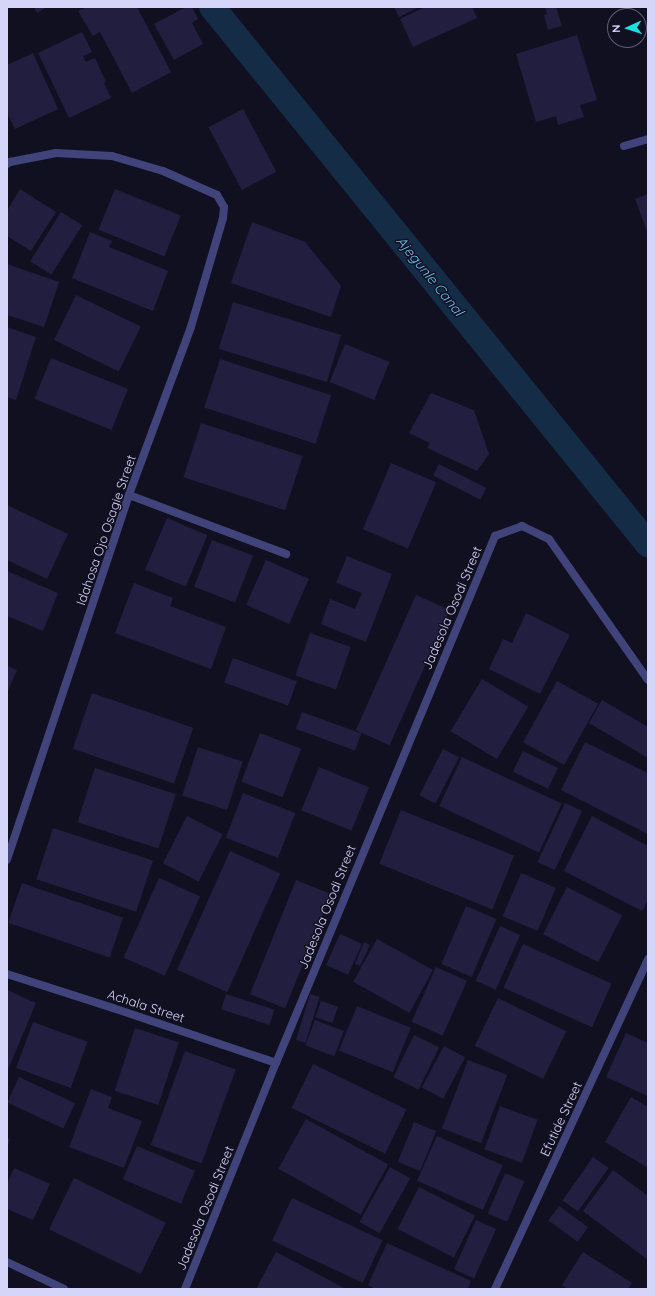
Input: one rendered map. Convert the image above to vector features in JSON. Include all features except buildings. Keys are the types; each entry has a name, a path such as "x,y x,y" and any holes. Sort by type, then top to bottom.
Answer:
{"street":[{"path":"624,146 648,139"},
{"name":"Idahosa Ojo Osagie Street","path":"7,860 129,495 191,327 223,218 224,207 217,195 163,170 112,156 56,152 8,163"},
{"path":"129,495 286,554"},
{"name":"Jadesola Osodi Street","path":"185,1289 276,1063 495,536 522,526 549,539 648,680"},
{"name":"Efutide Street","path":"495,1289 648,959"},
{"name":"Achala Street","path":"7,974 276,1063"},
{"path":"7,1262 64,1289"}],"waterway":[{"name":"Ajegunle Canal","path":"212,7 648,544"}]}
